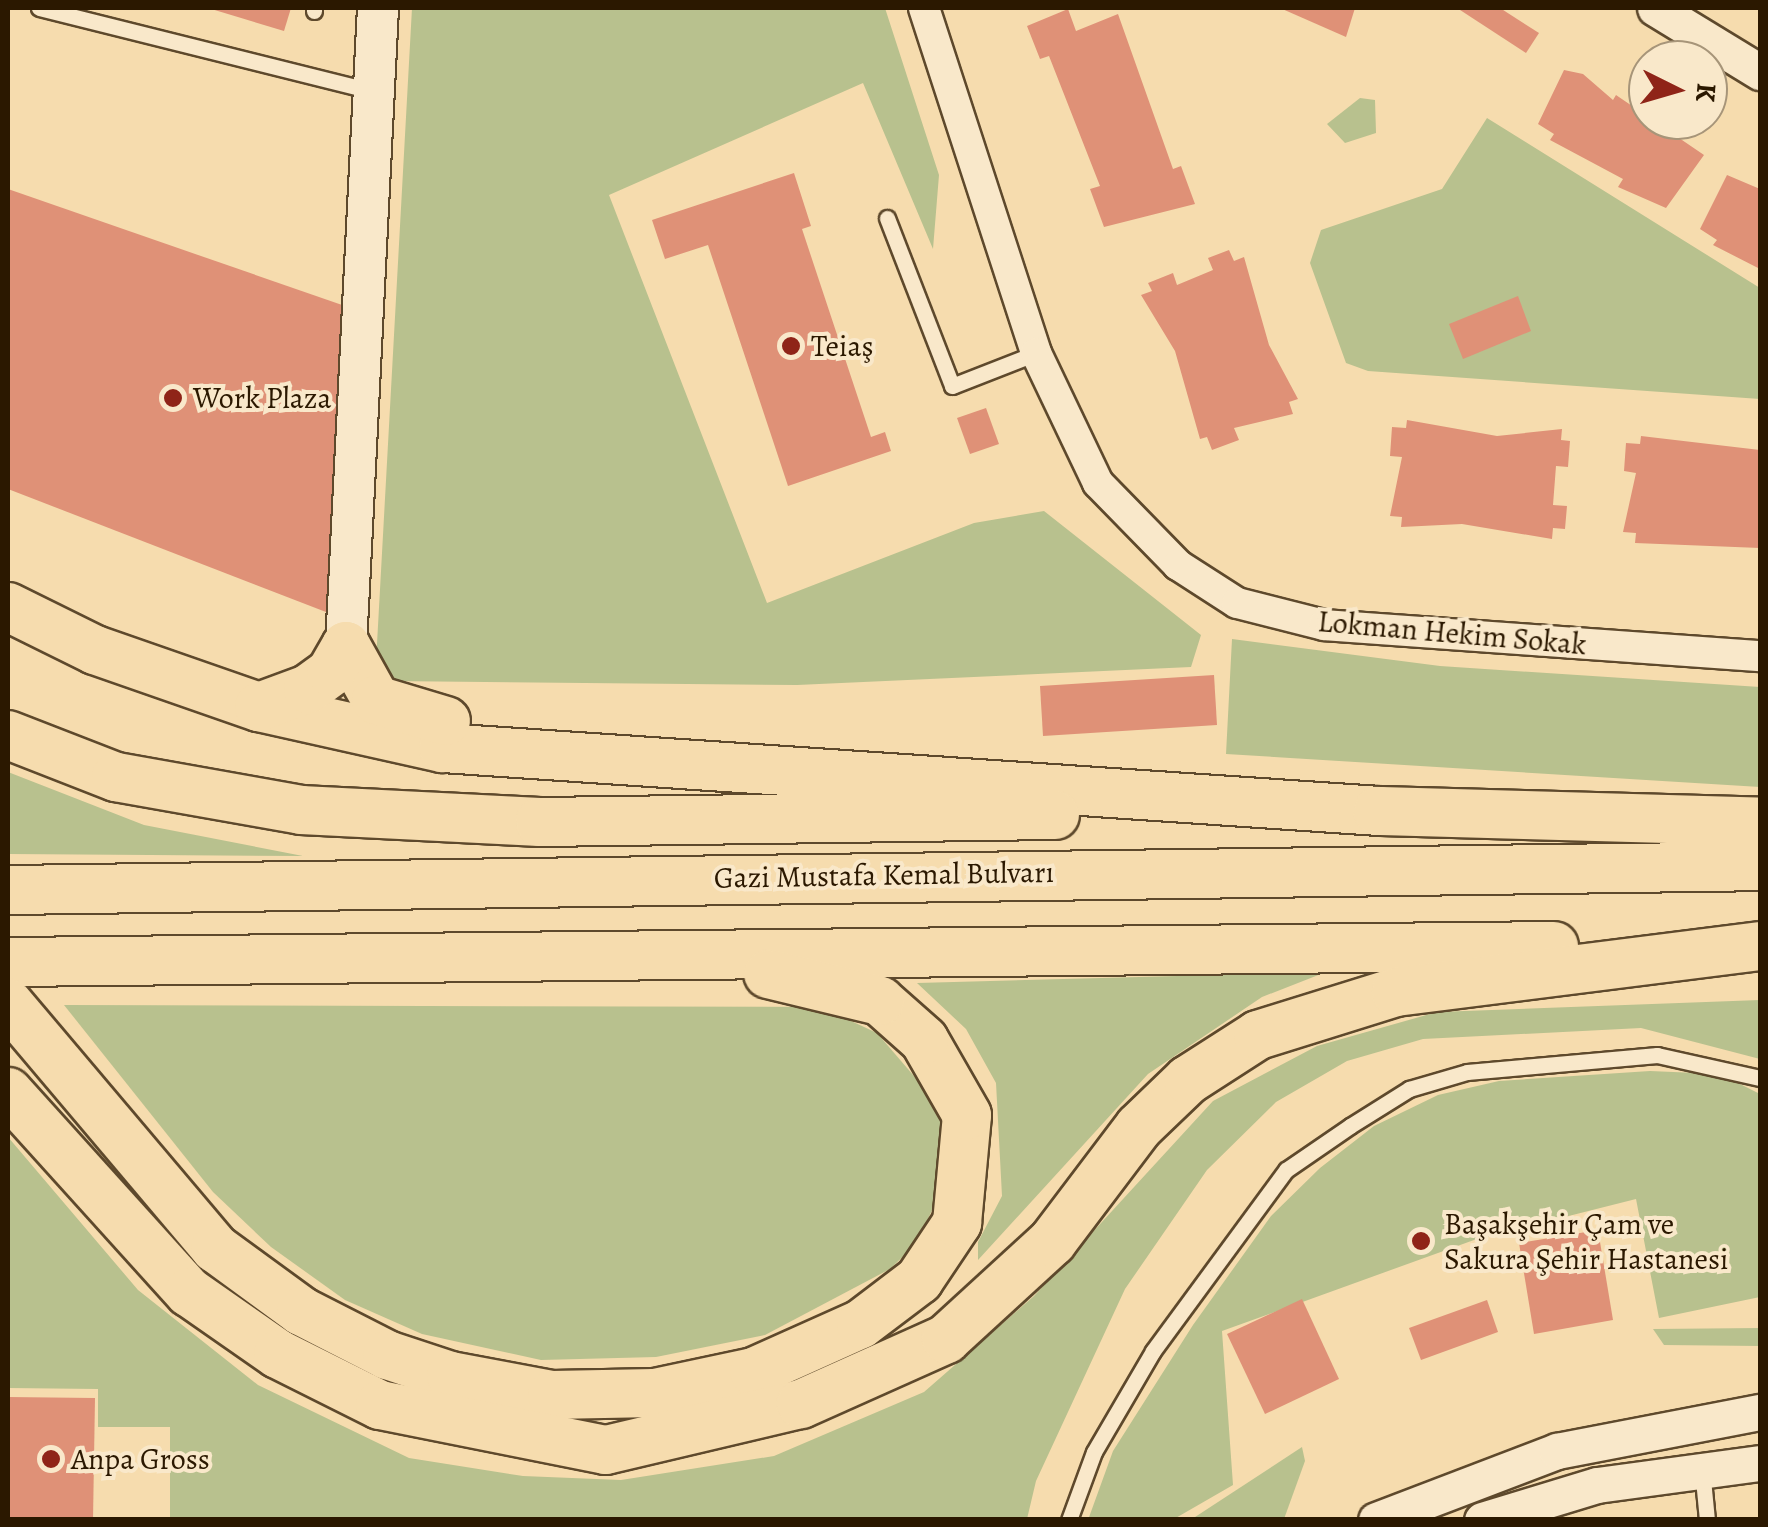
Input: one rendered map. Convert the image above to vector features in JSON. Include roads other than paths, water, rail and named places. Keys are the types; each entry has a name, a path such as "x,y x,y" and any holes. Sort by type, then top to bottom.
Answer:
{"highway":[{"path":"8,607 95,650 259,707 442,748 730,764 1378,810 1760,822"},
{"path":"259,707 308,689 331,672 346,646"},
{"path":"346,646 361,682 400,711 679,748 730,764"},
{"path":"8,734 116,777 301,810 540,822 1378,810"},
{"name":"Gazi Mustafa Kemal Bulvarı","path":"8,890 1760,866"},
{"path":"15,976 647,953 1760,945"},
{"path":"8,1092 188,1292 278,1354 380,1405 606,1450 801,1404 946,1339 1052,1242 1164,1104 1258,1035 1396,992 1760,945"},
{"path":"15,976 215,1248 301,1311 388,1355 451,1376 552,1395 655,1393 754,1372 861,1324 918,1280 957,1224 967,1115 924,1040 880,1001 835,986 647,953"}],"main road":[{"path":"346,646 378,8"}],"street":[{"name":"Lokman Hekim Sokak","path":"924,8 1036,353 1098,482 1178,565 1236,603 1342,626 1760,656"},
{"path":"1655,8 1760,72"},
{"path":"1376,1520 1512,1464 1677,1423 1760,1412"},
{"path":"1677,1423 1702,1468"},
{"path":"1499,1517 1702,1468 1760,1463"}],"lane":[{"path":"38,8 375,92"},
{"path":"887,218 952,386 1036,353"},
{"path":"1069,1520 1094,1452 1153,1352 1286,1170 1350,1126 1409,1089 1467,1072 1657,1055 1760,1078"},
{"path":"1702,1468 1707,1520"}],"place":[{"name":"Teiaş","path":"791,346"},
{"name":"Work Plaza","path":"173,398"},
{"name":"Başakşehir Çam ve Sakura Şehir Hastanesi","path":"1421,1241"},
{"name":"Anpa Gross","path":"51,1459"}]}
